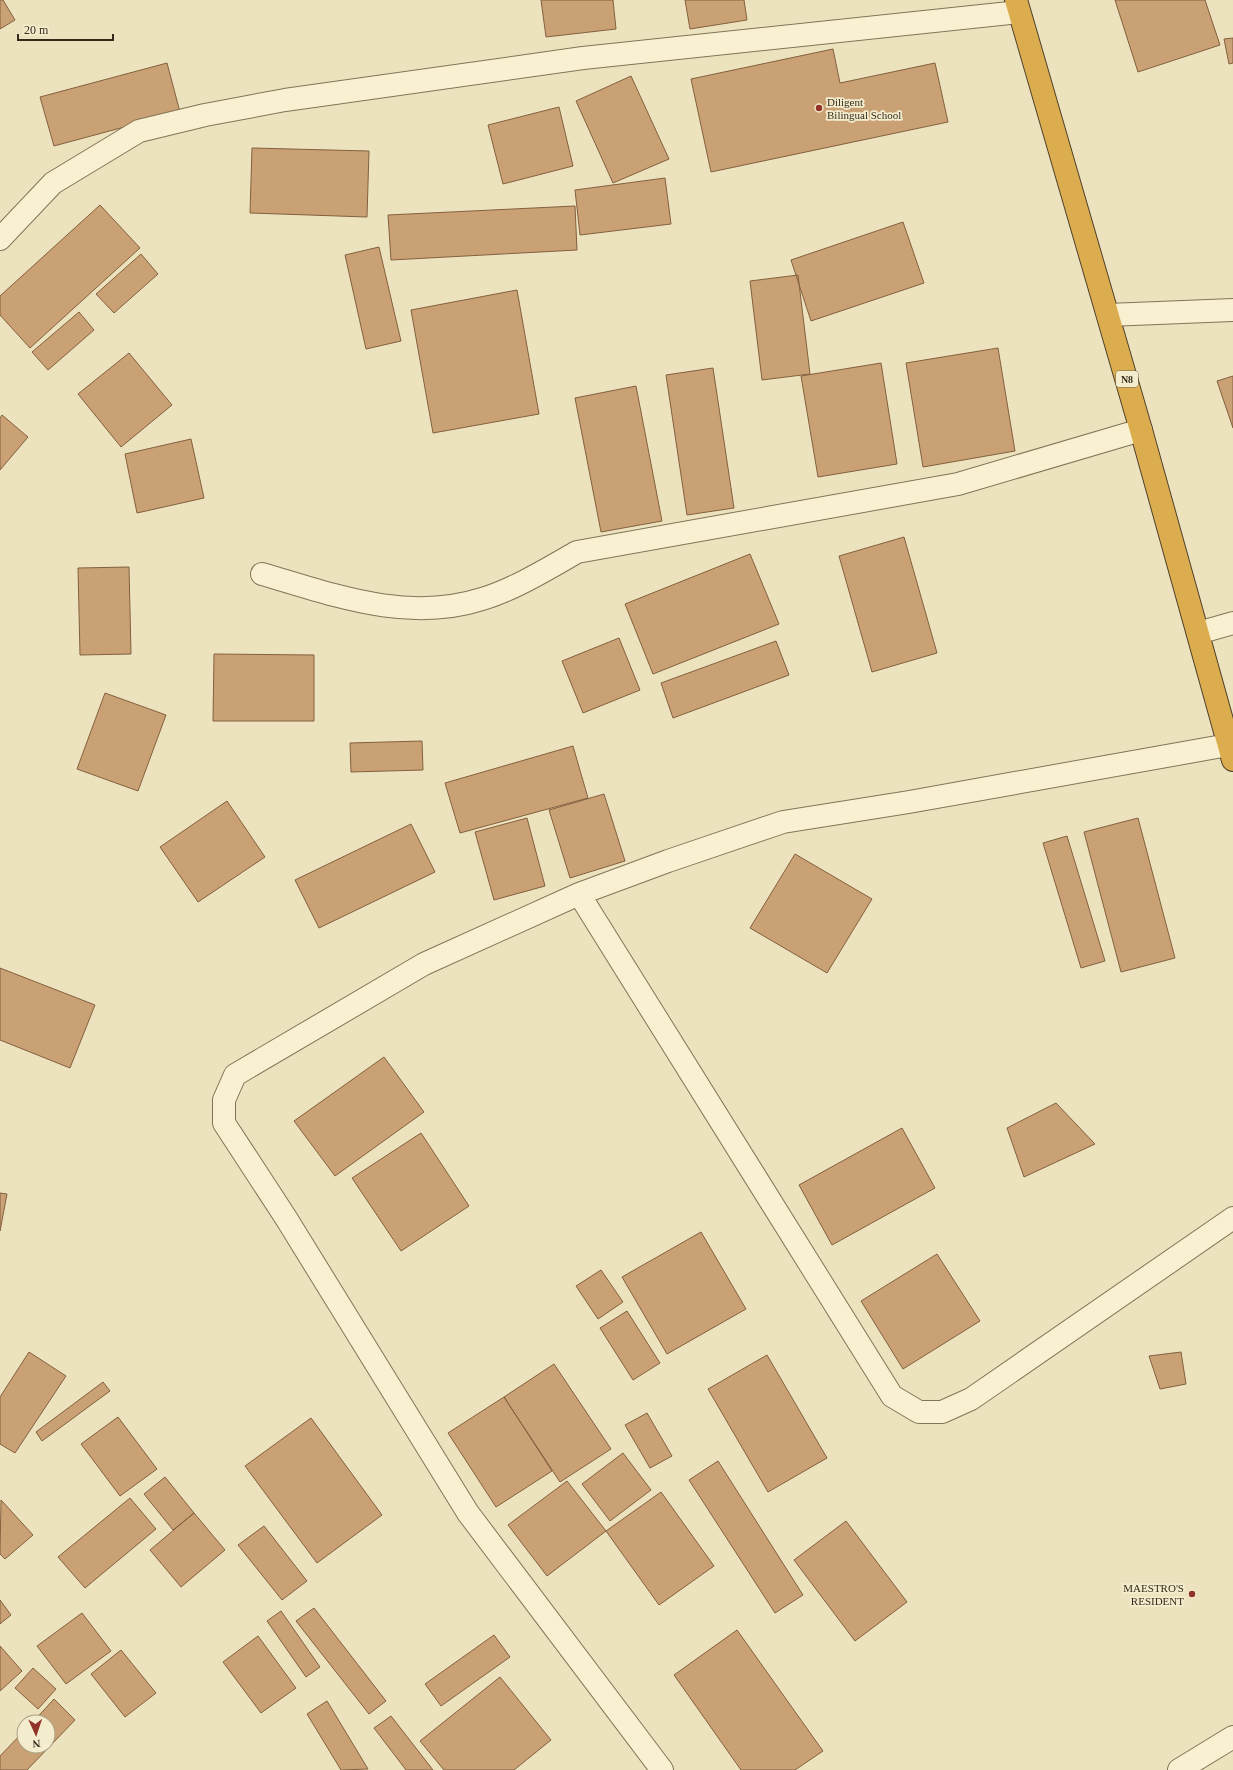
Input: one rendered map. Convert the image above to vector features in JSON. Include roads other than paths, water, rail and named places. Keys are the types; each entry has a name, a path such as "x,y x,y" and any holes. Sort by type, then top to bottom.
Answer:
{"highway":[{"name":"N8","path":"1017,6 1141,430 1231,752"}],"street":[{"path":"0,239 53,183 139,131 205,115 285,100 583,58 1017,6"},
{"path":"1108,316 1233,310"},
{"path":"262,574 363,603 430,610 482,599 538,574 577,552 958,484 1141,430"},
{"path":"1198,633 1233,623"},
{"path":"662,1770 468,1513 290,1224 224,1123 224,1100 235,1075 424,964 579,894 668,861 783,822 1231,752"},
{"path":"579,894 892,1396 919,1412 942,1412 971,1399 1233,1218"},
{"path":"1179,1770 1233,1737"}],"place":[{"name":"Diligent Bilingual School","path":"819,108"},
{"name":"MAESTRO'S RESIDENT","path":"1192,1594"}]}
